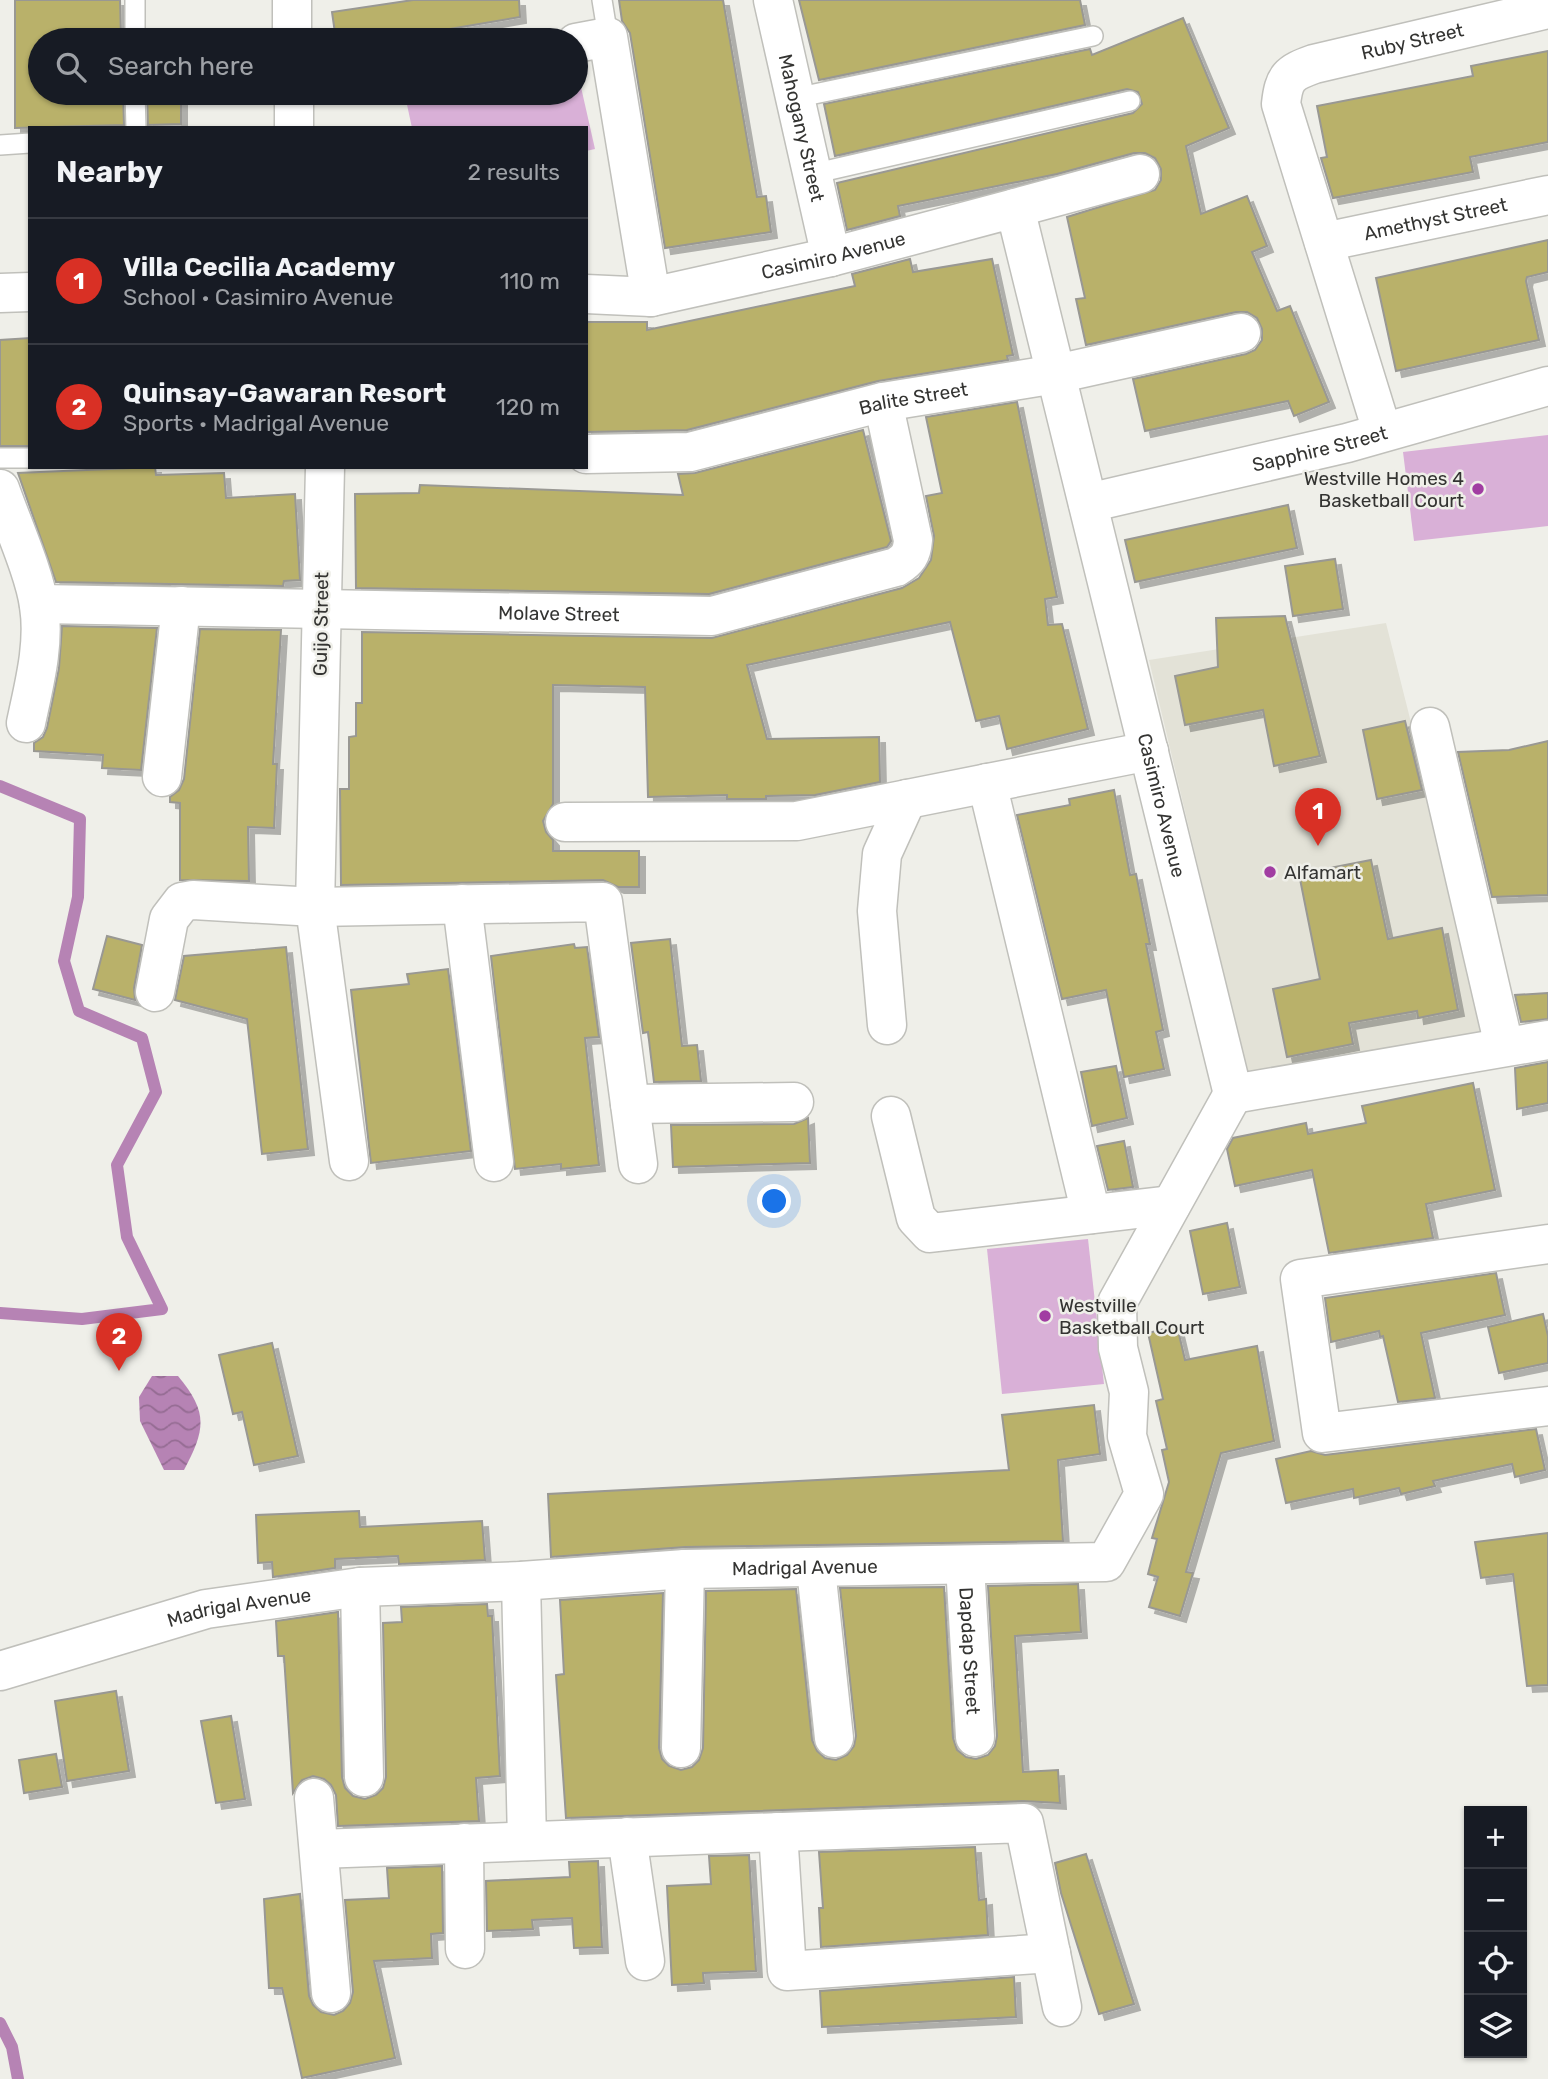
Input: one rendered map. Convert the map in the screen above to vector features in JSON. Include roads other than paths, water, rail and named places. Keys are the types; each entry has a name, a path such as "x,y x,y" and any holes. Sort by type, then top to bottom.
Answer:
{"street":[{"path":"292,0 292,28"},
{"name":"Mahogany Street","path":"773,0 831,257"},
{"name":"Ruby Street","path":"1324,242 1281,104 1283,84 1295,71 1314,64 1548,9"},
{"path":"592,40 651,297"},
{"name":"Casimiro Avenue","path":"588,293 651,297 831,257 1140,174"},
{"name":"Amethyst Street","path":"1324,242 1548,195"},
{"name":"Casimiro Avenue","path":"1015,208 1233,1094"},
{"path":"1324,242 1382,431"},
{"path":"0,293 28,292"},
{"name":"Balite Street","path":"588,454 690,452 883,402 1056,374 1241,333"},
{"name":"Sapphire Street","path":"1088,503 1347,443 1548,386"},
{"name":"Molave Street","path":"39,604 712,617 896,567 906,561 912,552 913,540 883,402"},
{"name":"Guijo Street","path":"326,469 320,608 315,907 349,1161"},
{"path":"0,489 39,604 41,631 26,723"},
{"path":"162,777 181,606"},
{"path":"1430,727 1504,1046"},
{"path":"565,822 797,821 1149,751"},
{"path":"986,783 1091,1214"},
{"path":"887,1025 877,911 882,854 907,799"},
{"path":"155,992 169,919 182,902 193,900 315,907 603,902 638,1164"},
{"path":"462,904 494,1162"},
{"path":"1233,1094 1548,1040"},
{"name":"Madrigal Avenue","path":"0,1671 206,1609 360,1587 521,1581 685,1569 816,1569 1106,1562 1144,1494 1127,1436 1129,1392 1118,1348 1116,1303 1233,1094"},
{"path":"630,1104 794,1102"},
{"path":"891,1116 916,1218 930,1233 1171,1205"},
{"path":"1548,1244 1300,1279 1322,1433 1548,1406"},
{"name":"Dapdap Street","path":"965,1565 975,1737"},
{"path":"681,1748 685,1569"},
{"path":"816,1569 834,1738"},
{"path":"521,1581 527,1841"},
{"path":"360,1587 365,1777"},
{"path":"314,1798 331,1993"},
{"path":"319,1849 1024,1823 1062,2007"},
{"path":"778,1832 787,1971 1051,1953"},
{"path":"627,1837 645,1961"},
{"path":"464,1843 465,1949"}],"lane":[{"path":"135,0 135,28"},
{"path":"592,40 602,0"},
{"path":"794,98 1093,36"},
{"path":"812,174 1130,101"},
{"path":"135,105 135,126"},
{"path":"0,145 28,143"},
{"path":"0,458 28,458"}],"water":[{"path":"152,1376 178,1376 199,1411 200,1432 184,1470 164,1470 140,1421 139,1397"}],"waterway":[{"path":"0,786 80,819 78,897 64,961 79,1011 142,1038 156,1092 117,1165 127,1237 162,1309 82,1319 0,1313"},
{"path":"0,2023 12,2047 18,2079"}],"place":[{"name":"Westville Homes 4 Basketball Court","path":"1478,489"},
{"name":"Villa Cecilia Academy","path":"1318,846"},
{"name":"Alfamart","path":"1270,872"},
{"name":"Westville Basketball Court","path":"1045,1316"},
{"name":"Quinsay-Gawaran Resort","path":"119,1371"}]}
